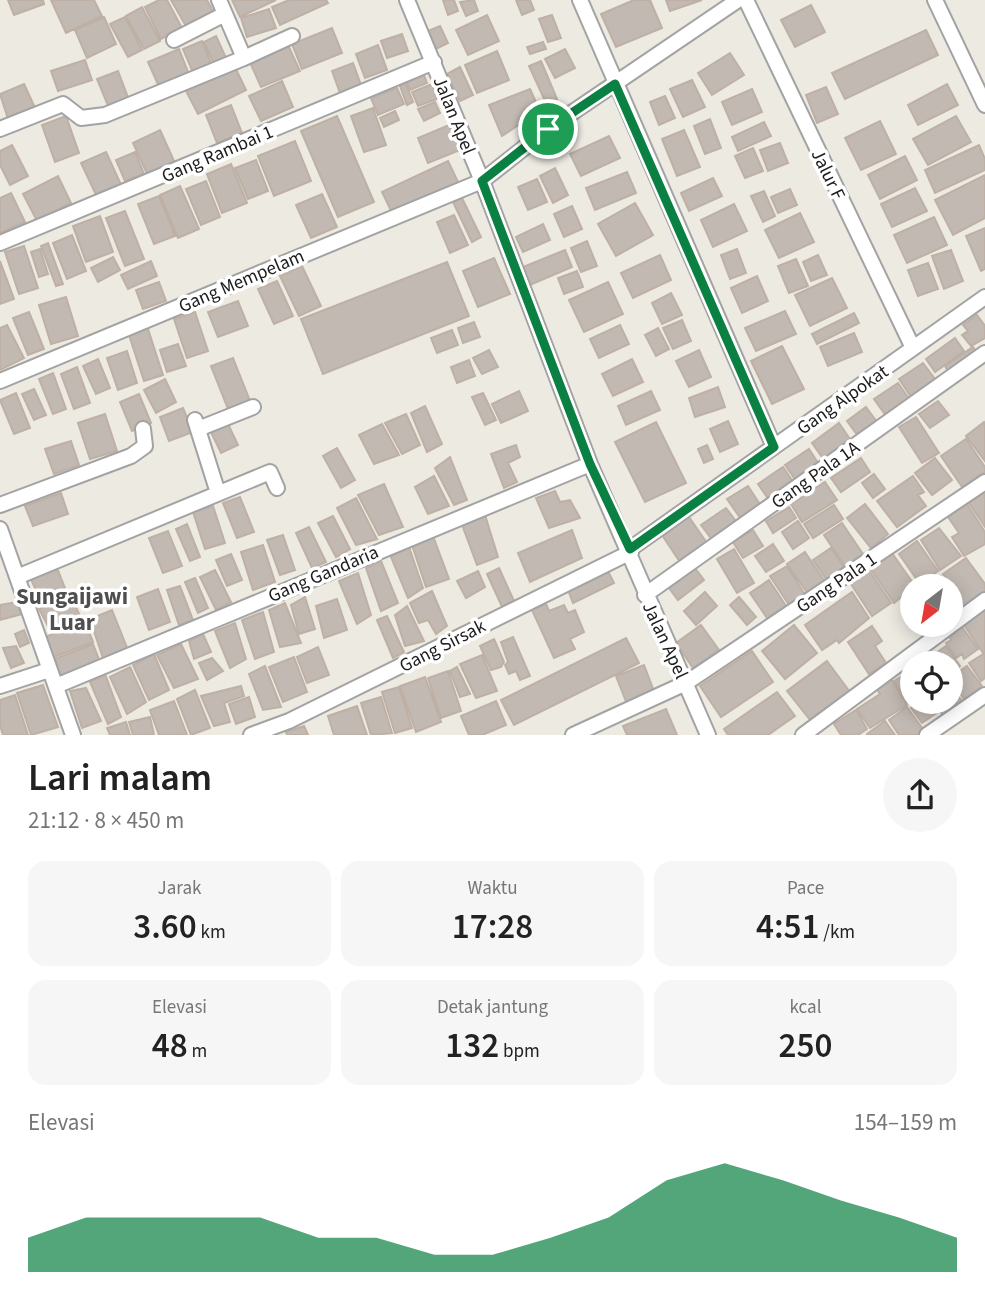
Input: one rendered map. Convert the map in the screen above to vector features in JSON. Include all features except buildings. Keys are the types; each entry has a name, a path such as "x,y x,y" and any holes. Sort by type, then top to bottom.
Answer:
{"street":[{"name":"Jalan Apel","path":"407,0 482,181 590,464 630,550 645,595 708,735"},
{"path":"580,0 774,447"},
{"name":"Gang Mempelam","path":"0,381 482,181 548,129 738,0"},
{"name":"Jalur F","path":"746,0 912,348"},
{"path":"936,0 985,105"},
{"path":"174,40 222,7 244,58"},
{"path":"0,129 63,104 81,118 105,115 292,36"},
{"name":"Gang Rambai 1","path":"0,243 434,62"},
{"name":"Gang Alpokat","path":"630,550 985,297"},
{"name":"Gang Pala 1A","path":"645,595 985,354"},
{"path":"218,493 196,424 253,407"},
{"path":"0,505 131,456 145,446 144,429"},
{"name":"Gang Gandaria","path":"56,686 590,464"},
{"path":"17,577 270,472 277,488"},
{"name":"Gang Pala 1","path":"573,735 686,683 985,482"},
{"path":"0,529 5,561 17,577 72,735"},
{"name":"Gang Sirsak","path":"251,735 289,721 630,550"},
{"path":"803,735 985,600"},
{"path":"0,686 49,670"},
{"path":"927,735 985,695"}],"district":[{"name":"Sungaijawi Luar","path":"72,609"}],"route":[{"path":"615,84 774,447 630,549 590,464 482,181 548,129 615,84"}]}
